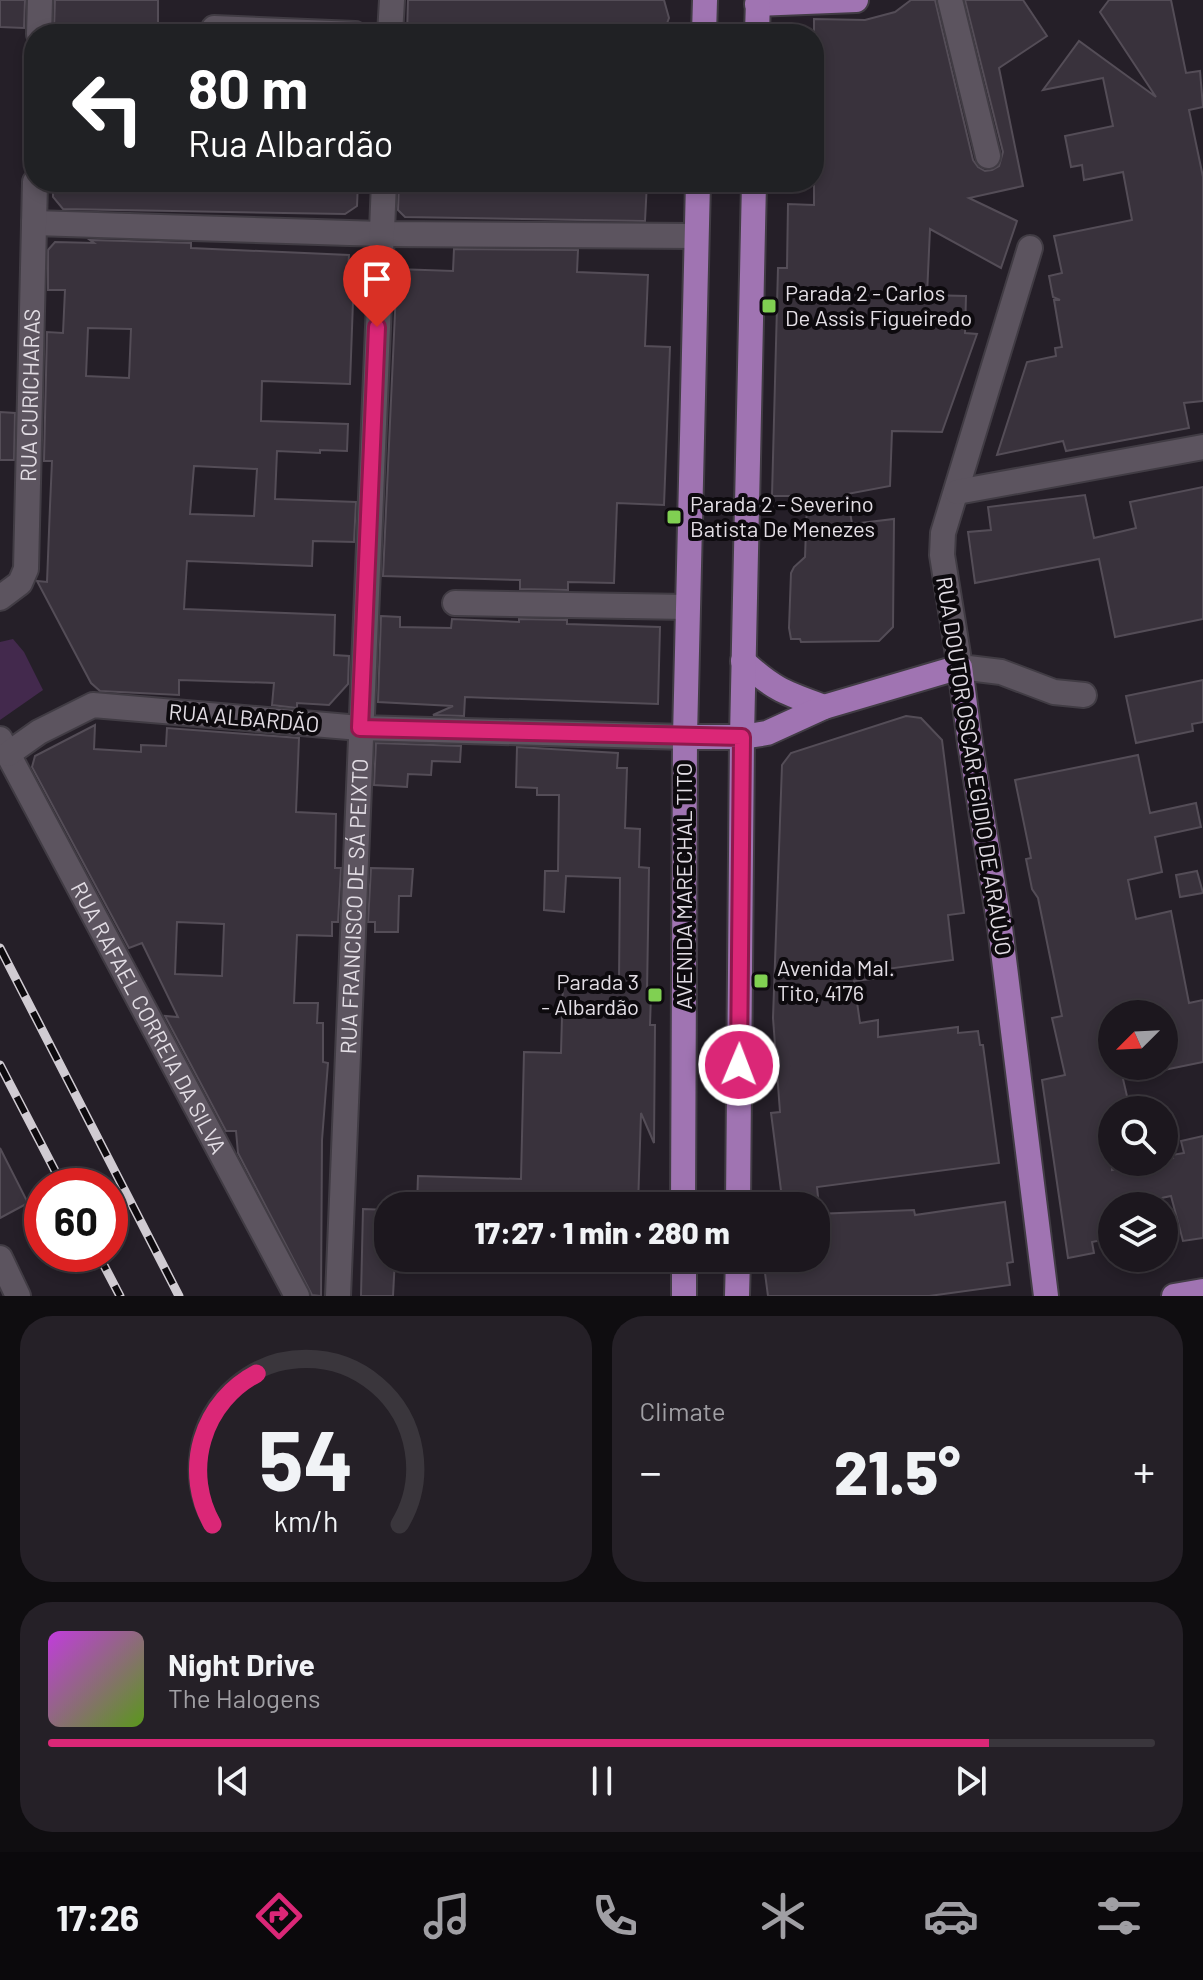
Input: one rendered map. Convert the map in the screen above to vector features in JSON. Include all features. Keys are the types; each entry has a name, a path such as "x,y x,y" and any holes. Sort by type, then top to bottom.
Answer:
{"main road":[{"path":"704,24 705,0"},
{"path":"757,24 758,2 856,0"},
{"name":"AVENIDA MARECHAL TITO","path":"683,1192 685,737 697,192"},
{"path":"738,1192 743,661 754,192"},
{"path":"743,661 779,691 824,707"},
{"name":"RUA ALBARDÃO","path":"685,737 742,737 767,733 824,707 960,667"},
{"name":"RUA DOUTOR OSCAR EGIDIO DE ARAÚJO","path":"960,667 1000,927 1046,1296"},
{"path":"684,1272 684,1296"},
{"path":"737,1296 738,1272"},
{"path":"1174,1296 1203,1291"}],"street":[{"path":"39,24 40,0"},
{"path":"391,24 392,0"},
{"path":"950,0 988,156"},
{"name":"RUA CURICHARAS","path":"0,598 20,583 26,569 35,192"},
{"name":"RUA FRANCISCO DE SÁ PEIXTO","path":"338,1296 383,192"},
{"path":"34,223 381,234 695,236"},
{"name":"RUA DOUTOR OSCAR EGIDIO DE ARAÚJO","path":"960,667 942,555 943,533 1030,248"},
{"path":"957,492 1203,447"},
{"path":"455,603 687,607"},
{"path":"960,667 1001,672 1054,692 1084,695"},
{"name":"RUA ALBARDÃO","path":"4,746 93,705 360,728 685,737"},
{"name":"RUA RAFAEL CORREIA DA SILVA","path":"4,746 297,1296"},
{"path":"0,1258 18,1296"}],"shaded area":[{"path":"13,639 24,652 43,690 0,720 0,642"}],"building":[{"path":"0,0 25,0 24,28 0,27"},
{"path":"55,0 158,0 158,24 54,24"},
{"path":"408,0 664,0 669,18 667,24 407,24"},
{"path":"911,0 935,0 973,160 985,171 999,166 1003,152 965,0 1023,0 1047,36 999,68 1023,186 969,198 1017,221 1001,268 930,229 927,295 966,296 965,333 977,334 942,432 892,431 890,486 847,494 852,524 894,519 893,627 879,641 801,642 800,639 791,639 789,628 791,573 805,557 807,503 791,502 791,496 772,496 778,268 787,268 788,204 814,205 814,192 824,192 824,24 814,24 814,19 865,20 895,12"},
{"path":"1109,0 1171,0 1186,73 1200,71 1203,107 1189,110 1203,177 1203,401 1184,403 1189,428 1066,451 1063,441 997,455 1027,362 1056,356 1055,348 1062,347 1054,300 1060,300 1053,297 1049,276 1062,273 1054,236 1132,220 1123,172 1084,180 1082,165 1071,167 1065,136 1113,126 1103,78 1043,90 1079,41 1156,97 1100,12"},
{"path":"53,192 358,192 357,206 345,214 63,209 53,197"},
{"path":"399,192 646,192 645,221 405,217 398,210"},
{"path":"90,240 191,243 191,248 349,255 348,272 354,273 350,384 262,381 261,421 348,424 347,451 277,451 275,499 356,502 354,542 313,541 312,566 187,561 184,609 335,615 334,655 349,656 348,684 329,705 297,703 297,708 272,705 274,683 179,680 179,695 100,691 91,683 37,581 47,582 52,461 44,461 47,332 63,333 65,290 48,290 48,250 55,242 94,243","holes":["88,328 131,329 129,378 86,376","194,466 257,469 254,516 190,514"]},
{"path":"454,249 578,250 577,272 648,275 645,346 670,347 664,505 617,503 614,583 568,582 568,590 520,589 520,580 383,576 397,269 453,271"},
{"path":"0,412 15,413 14,460 0,460"},
{"path":"1203,487 1203,619 1115,637 1099,559 975,583 968,532 991,530 988,507 1085,495 1094,538 1136,528 1130,502"},
{"path":"381,616 400,617 400,627 451,628 452,619 519,622 519,619 660,627 658,704 465,697 464,716 433,715 453,706 378,702"},
{"path":"1203,680 1203,722 1192,724 1193,731 1136,743 1126,696"},
{"path":"906,716 921,718 942,740 964,913 948,915 953,960 879,970 879,978 854,981 860,1023 878,1020 878,1037 958,1027 958,1033 978,1031 980,1045 983,1045 999,1163 817,1187 818,1192 781,1192 771,1113 780,1112 773,1018 782,765 791,753"},
{"path":"95,725 94,749 141,752 141,745 166,746 167,728 299,738 296,812 336,814 335,868 341,868 338,922 332,922 332,936 297,935 294,1003 318,1003 317,1023 323,1023 323,1062 328,1063 322,1140 321,1296 312,1295 238,1153 236,1131 226,1131 165,1016 178,1017 142,943 129,948 32,767 35,756","holes":["177,922 224,924 222,976 175,974"]},
{"path":"376,743 461,746 460,762 432,761 431,775 408,774 407,787 374,785"},
{"path":"517,747 618,753 617,768 627,768 625,828 640,829 639,867 649,868 647,993 651,993 650,1025 655,1025 654,1143 641,1113 638,1192 417,1192 418,1176 521,1179 524,1052 561,1053 563,980 619,981 620,878 566,876 564,912 544,910 545,871 558,871 559,795 537,795 537,788 516,787"},
{"path":"1138,755 1150,813 1196,803 1201,827 1155,837 1162,872 1128,880 1136,919 1171,911 1189,1003 1203,1000 1203,1062 1178,1067 1178,1000 1098,1000 1098,1080 1123,1080 1127,1096 1098,1096 1098,1176 1178,1176 1178,1154 1184,1153 1181,1141 1203,1136 1203,1238 1183,1241 1178,1222 1178,1192 1098,1192 1098,1241 1092,1242 1094,1253 1068,1258 1042,1080 1065,1075 1052,1018 1062,1016 1038,898 1032,889 1026,859 1031,858 1015,780"},
{"path":"371,868 413,869 411,896 399,896 398,932 375,932 375,922 368,922"},
{"path":"1197,871 1203,893 1180,897 1176,875"},
{"path":"0,1148 24,1195 24,1205 0,1218"},
{"path":"1005,1202 1013,1262 1007,1263 1010,1285 929,1296 768,1296 765,1272 830,1272 830,1213 914,1210 915,1215"},
{"path":"363,1209 374,1209 374,1272 394,1272 393,1296 361,1296"}],"railway":[{"path":"0,948 179,1296"},
{"path":"0,1065 54,1168"},
{"path":"107,1272 120,1296"}],"place":[{"name":"Parada 2 - Carlos De Assis Figueiredo","path":"769,306"},
{"name":"Parada 2 - Severino Batista De Menezes","path":"674,517"},
{"name":"Avenida Mal. Tito, 4176","path":"761,981"},
{"name":"Parada 3 - Albardão","path":"655,995"}],"route":[{"path":"377,327 360,728 742,737 739,1065"}]}
